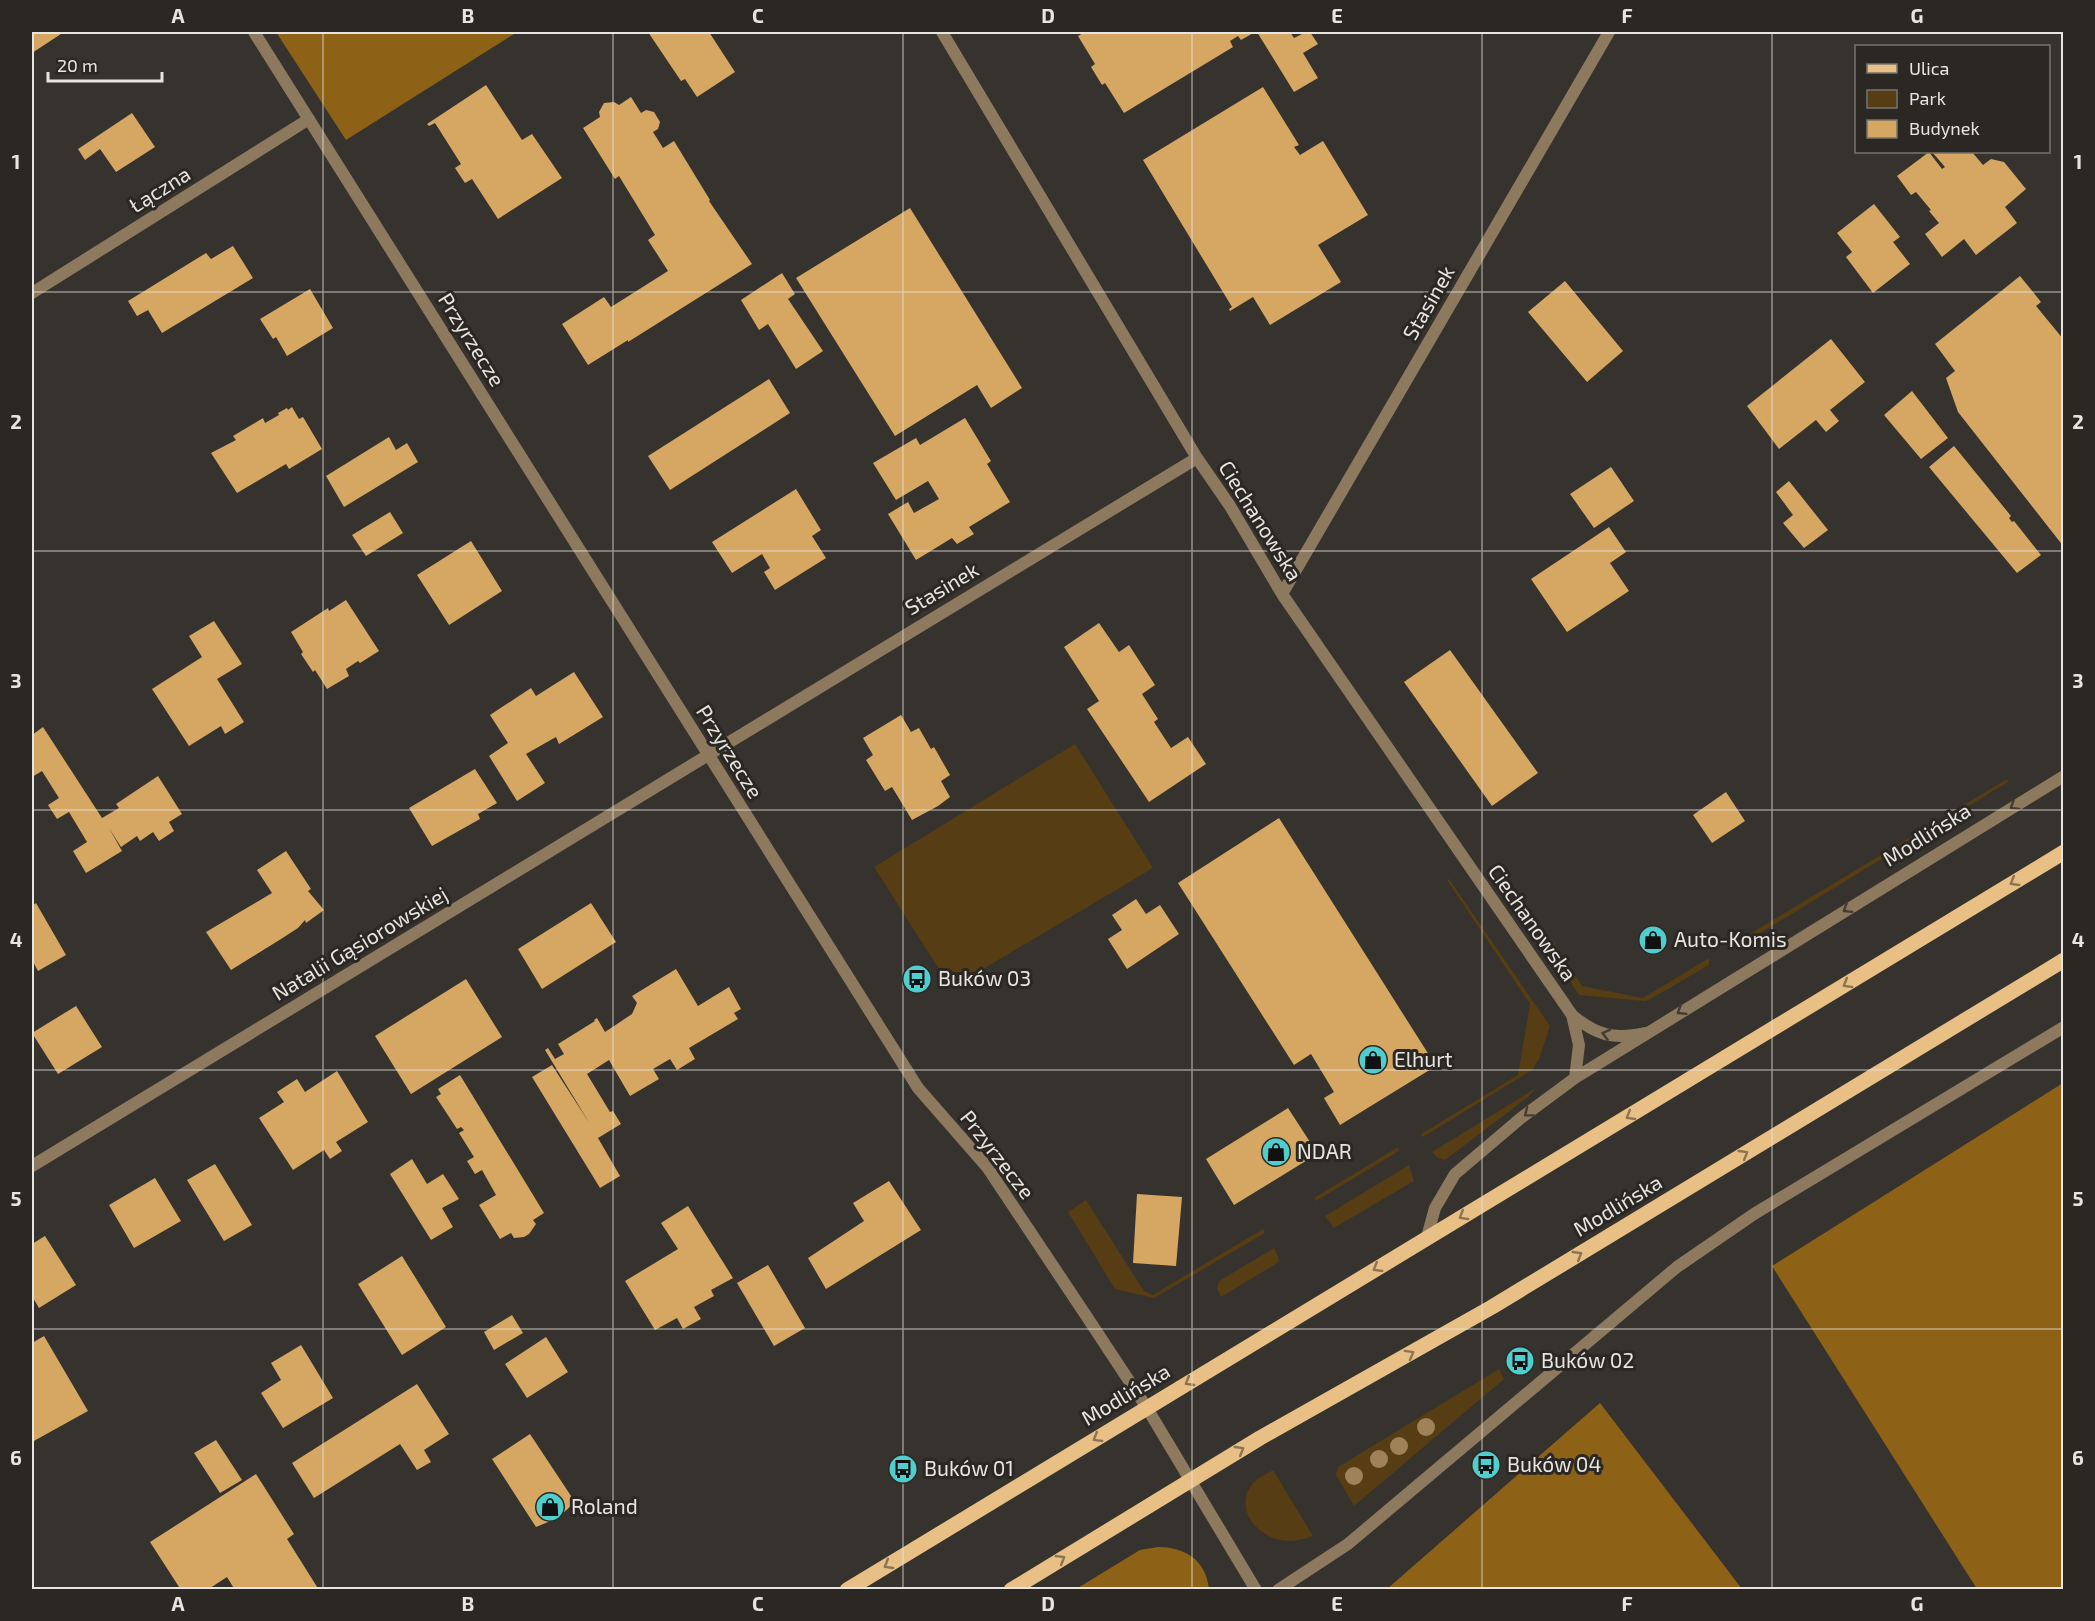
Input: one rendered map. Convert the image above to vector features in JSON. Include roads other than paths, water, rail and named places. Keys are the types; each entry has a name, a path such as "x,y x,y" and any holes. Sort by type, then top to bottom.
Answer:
{"main road":[{"name":"Modlińska","path":"847,1590 2064,852"},
{"name":"Modlińska","path":"1011,1590 1260,1438 1492,1307 2064,960"}],"street":[{"name":"Przyrzecze","path":"254,32 918,1088 987,1167 1147,1408 1190,1480"},
{"name":"Ciechanowska","path":"942,32 1197,458 1230,507 1282,594 1572,1015 1588,1028 1604,1035 1620,1037 1645,1033"},
{"name":"Stasinek","path":"1282,594 1610,32"},
{"name":"Łączna","path":"32,293 309,119"},
{"name":"Stasinek","path":"708,754 1197,458"},
{"name":"Natalii Gąsiorowskiej","path":"32,1166 708,754"},
{"name":"Modlińska","path":"1427,1237 1435,1208 1455,1174 1521,1118 1575,1078 2064,776"},
{"name":"Ciechanowska","path":"1572,1015 1579,1045 1575,1078"},
{"path":"1278,1590 1348,1544 1677,1267 1754,1214 2064,1027"},
{"path":"1190,1480 1256,1590"}],"place":[{"name":"Auto-Komis","path":"1653,940"},
{"name":"Buków 03","path":"917,979"},
{"name":"Elhurt","path":"1373,1060"},
{"name":"NDAR","path":"1276,1152"},
{"name":"Buków 02","path":"1520,1361"},
{"name":"Buków 04","path":"1486,1465"},
{"name":"Buków 01","path":"903,1469"},
{"name":"Roland","path":"550,1507"}]}
